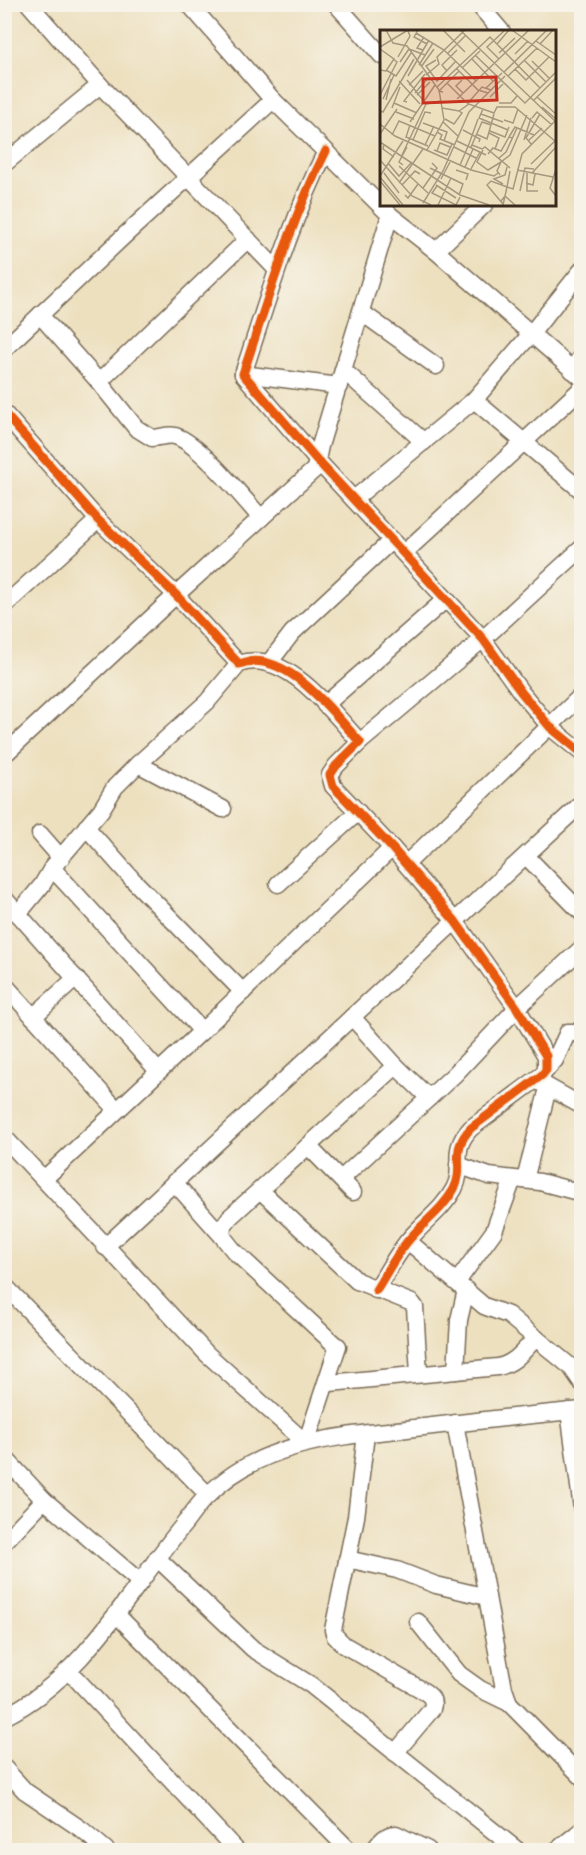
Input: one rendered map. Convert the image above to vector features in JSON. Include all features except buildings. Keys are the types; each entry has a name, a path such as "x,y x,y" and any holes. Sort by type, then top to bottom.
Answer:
{"street":[{"path":"29,4 100,85 277,270"},
{"path":"189,4 273,100 380,205"},
{"path":"336,4 380,54"},
{"path":"478,4 500,30"},
{"path":"4,164 100,85"},
{"path":"4,349 273,100"},
{"path":"243,374 277,270 311,179 326,151"},
{"path":"381,206 577,374 582,355"},
{"path":"436,251 483,206"},
{"path":"4,755 315,470 390,215"},
{"path":"99,381 248,239"},
{"path":"354,499 474,400 531,335 582,270"},
{"path":"361,312 436,366"},
{"path":"40,315 99,381 136,428 152,438 169,435 188,444 200,453 261,518"},
{"path":"243,374 341,378 424,442"},
{"path":"243,374 317,460 483,639 521,692 550,727 582,753"},
{"path":"269,663 292,633 524,441 582,388"},
{"path":"474,400 582,491"},
{"path":"4,413 98,520 176,596 239,664"},
{"path":"4,606 98,520"},
{"path":"456,1371 461,1286 494,1231 519,1180 543,1079 546,1056 518,1008 455,921 392,848 333,786 330,775 360,742 483,639 582,548"},
{"path":"325,705 446,599"},
{"path":"18,914 115,788 138,764 207,702 239,664 261,660 284,668 325,705 360,742"},
{"path":"406,864 582,695"},
{"path":"138,764 223,809"},
{"path":"105,1246 581,805"},
{"path":"278,884 358,812"},
{"path":"86,827 243,992"},
{"path":"40,834 57,863 202,1031"},
{"path":"44,1179 392,848"},
{"path":"526,856 582,913"},
{"path":"4,898 158,1071"},
{"path":"340,1179 455,1074 518,1008 582,948"},
{"path":"33,1017 76,978"},
{"path":"4,984 117,1110"},
{"path":"352,1017 396,1066 429,1098"},
{"path":"376,1290 408,1241 446,1203 456,1186 459,1144 462,1137 471,1128 543,1079 568,1032 582,1036"},
{"path":"223,1237 224,1225 396,1066"},
{"path":"543,1079 582,1106"},
{"path":"4,1137 207,1354 306,1443"},
{"path":"308,1146 352,1192"},
{"path":"458,1165 489,1176 551,1185 582,1194"},
{"path":"174,1183 234,1251 336,1345 306,1443"},
{"path":"260,1190 357,1281 412,1303 415,1307 419,1374"},
{"path":"408,1241 484,1306 508,1315 571,1367 582,1383"},
{"path":"4,1285 208,1495"},
{"path":"330,1383 506,1365 517,1358 536,1338"},
{"path":"4,1717 34,1698 68,1670 117,1615 157,1558 208,1495 233,1474 291,1446 455,1423 575,1411 582,1509"},
{"path":"455,1423 504,1689 509,1703"},
{"path":"366,1434 356,1517 333,1630 335,1636 344,1645 427,1693 433,1701 432,1709 395,1753"},
{"path":"4,1457 45,1500 140,1582"},
{"path":"4,1542 45,1500"},
{"path":"157,1558 253,1649 311,1685 517,1851"},
{"path":"346,1559 397,1570 436,1585 487,1597"},
{"path":"117,1615 350,1851"},
{"path":"418,1622 459,1674 480,1689 509,1703 582,1777"},
{"path":"68,1670 236,1851"},
{"path":"4,1768 25,1791 62,1815 106,1851"},
{"path":"557,1851 582,1830"},
{"path":"374,1851 382,1839 396,1834 428,1851"}],"cycle path":[{"path":"326,151 301,205 243,374 317,460 483,639 521,692 550,727 582,753"},
{"path":"4,413 98,520 176,595 239,664 256,661 273,665 290,673 322,700 360,742 330,775 333,786 392,848 455,921 517,1008 546,1056 546,1070 542,1075 471,1128 464,1137 460,1144 457,1181 454,1189 444,1204 407,1242 376,1290"}]}
